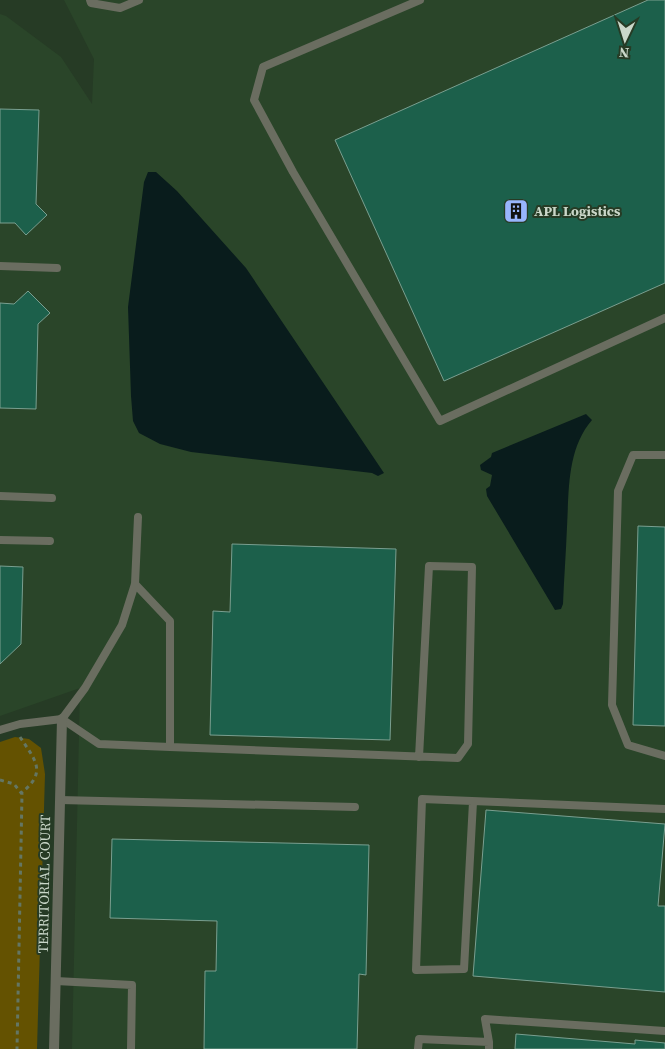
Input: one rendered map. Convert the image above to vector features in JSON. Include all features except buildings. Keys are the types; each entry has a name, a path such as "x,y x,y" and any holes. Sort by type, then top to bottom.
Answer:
{"street":[{"name":"TERRITORIAL COURT","path":"54,1049 62,719"}],"lane":[{"path":"90,0 91,3 120,8 139,0"},
{"path":"420,0 264,67 254,100 293,172 440,421 665,318"},
{"path":"0,266 57,268"},
{"path":"665,455 633,455 618,491 612,705 628,745 665,756"},
{"path":"0,496 52,498"},
{"path":"62,719 85,688 122,625 136,584 138,517"},
{"path":"0,540 50,541"},
{"path":"0,730 20,724 62,719 99,744 419,757 458,758 468,744 472,567 429,566 419,757"},
{"path":"136,584 170,621 170,747"},
{"path":"473,802 464,969 416,970 422,799 665,809"},
{"path":"60,800 354,807"},
{"path":"56,981 132,985 132,1049"},
{"path":"418,1049 419,1039 489,1046 485,1019 665,1031"}],"path":[{"path":"20,737 34,756 36,765 36,776 33,783 21,793"},
{"path":"0,780 14,784 21,793 23,814 17,1049"}],"shaded area":[{"path":"64,0 665,0 665,1049 72,1049 80,688 0,716 0,14 6,16 61,57 92,104 94,59"},
{"path":"148,172 156,172 177,191 246,268 384,473 378,476 372,473 191,452 160,444 139,433 133,421 128,307 144,182"},
{"path":"586,414 592,420 578,444 571,470 563,604 561,609 555,610 487,496 486,489 490,486 492,475 481,470 480,465 491,457 492,453"},
{"path":"15,737 29,739 41,748 45,774 37,1049 0,1049 0,742"}],"place":[{"name":"APL Logistics","path":"516,211"}]}
